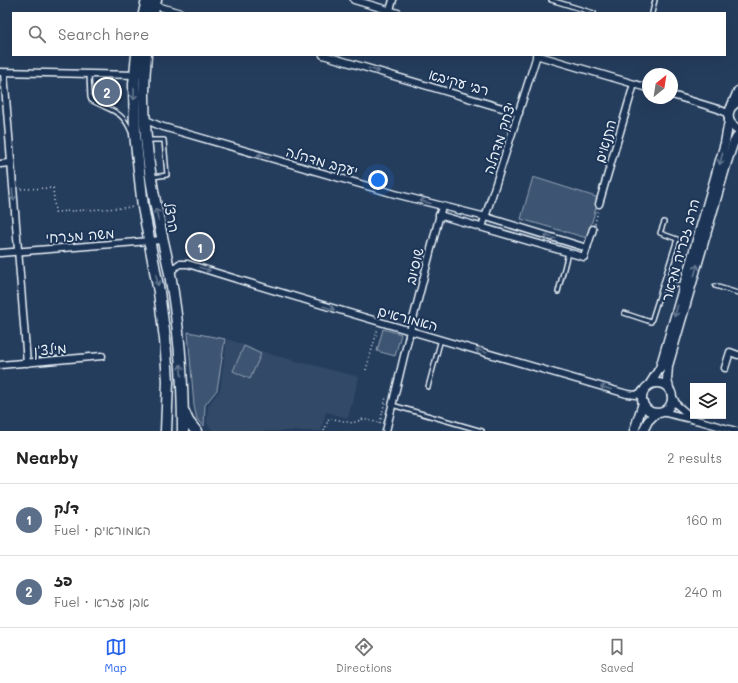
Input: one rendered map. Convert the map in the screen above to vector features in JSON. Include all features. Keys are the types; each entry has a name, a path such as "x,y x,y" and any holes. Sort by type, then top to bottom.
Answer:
{"main road":[{"name":"הרצל","path":"137,56 144,119 141,142 143,206 165,339 168,381 166,431"},
{"name":"הרצל","path":"146,56 140,75 134,116 151,177 162,240 170,272 181,359 183,431"},
{"path":"183,409 188,421 196,431"}],"street":[{"path":"354,0 395,12"},
{"path":"390,10 393,0"},
{"path":"150,6 177,12"},
{"name":"רבי עקיבא","path":"327,56 519,113"},
{"name":"יצחק מדהלה","path":"482,227 537,56"},
{"path":"540,56 642,86"},
{"path":"27,363 19,252 2,72 140,75"},
{"name":"התנאים","path":"599,204 634,84"},
{"path":"735,104 738,91"},
{"path":"678,97 725,112 732,125 738,129"},
{"name":"הרב זכריה מדאר","path":"650,384 660,368 726,143 730,108 735,104"},
{"name":"יעקב מדהלה","path":"144,119 153,123 400,196 486,217 587,248"},
{"name":"הרב זכריה מדאר","path":"670,391 667,380 668,366 727,162 733,144 738,136"},
{"path":"0,164 10,163"},
{"name":"שוסיוב","path":"386,431 442,206"},
{"path":"439,215 584,257 593,229"},
{"name":"משה מזרחי","path":"0,253 162,240"},
{"name":"האמוראים","path":"170,272 179,264 188,264 380,323 441,339 627,394 636,395 643,392"},
{"path":"725,368 730,352 738,355"},
{"name":"מילצ'ן","path":"0,365 102,356"},
{"path":"634,431 643,403 643,392 650,384 663,384 670,391 684,412 700,420"},
{"path":"643,431 648,421 659,412 666,410 671,403 670,391"},
{"path":"643,403 648,410 700,420 736,431"}],"lane":[{"path":"551,0 591,12"},
{"path":"652,12 655,0"},
{"path":"89,74 91,100 112,110 124,118 141,142 164,140 167,175 151,177"},
{"path":"624,313 652,322 677,239 660,234 664,222"},
{"path":"558,292 568,252"},
{"path":"664,280 683,287"},
{"path":"715,286 738,293"},
{"path":"428,387 441,339"},
{"path":"392,405 482,431"}],"path":[{"path":"13,190 53,188 55,212 143,206"},
{"path":"593,229 599,204"},
{"path":"366,370 380,323"},
{"path":"324,431 329,418 353,423 363,419 380,423 387,395"}],"shaded area":[{"path":"533,177 599,198 587,238 521,219"},
{"path":"383,329 401,334 395,356 377,351"},
{"path":"188,332 225,339 217,390 205,405 204,426 197,419 194,406"},
{"path":"227,339 273,355 359,377 348,418 326,412 321,431 213,431 207,423 208,406 220,390"},
{"path":"244,346 261,354 250,379 233,371"}],"place":[{"name":"פז","path":"107,92"},
{"name":"דלק","path":"200,247"}]}
